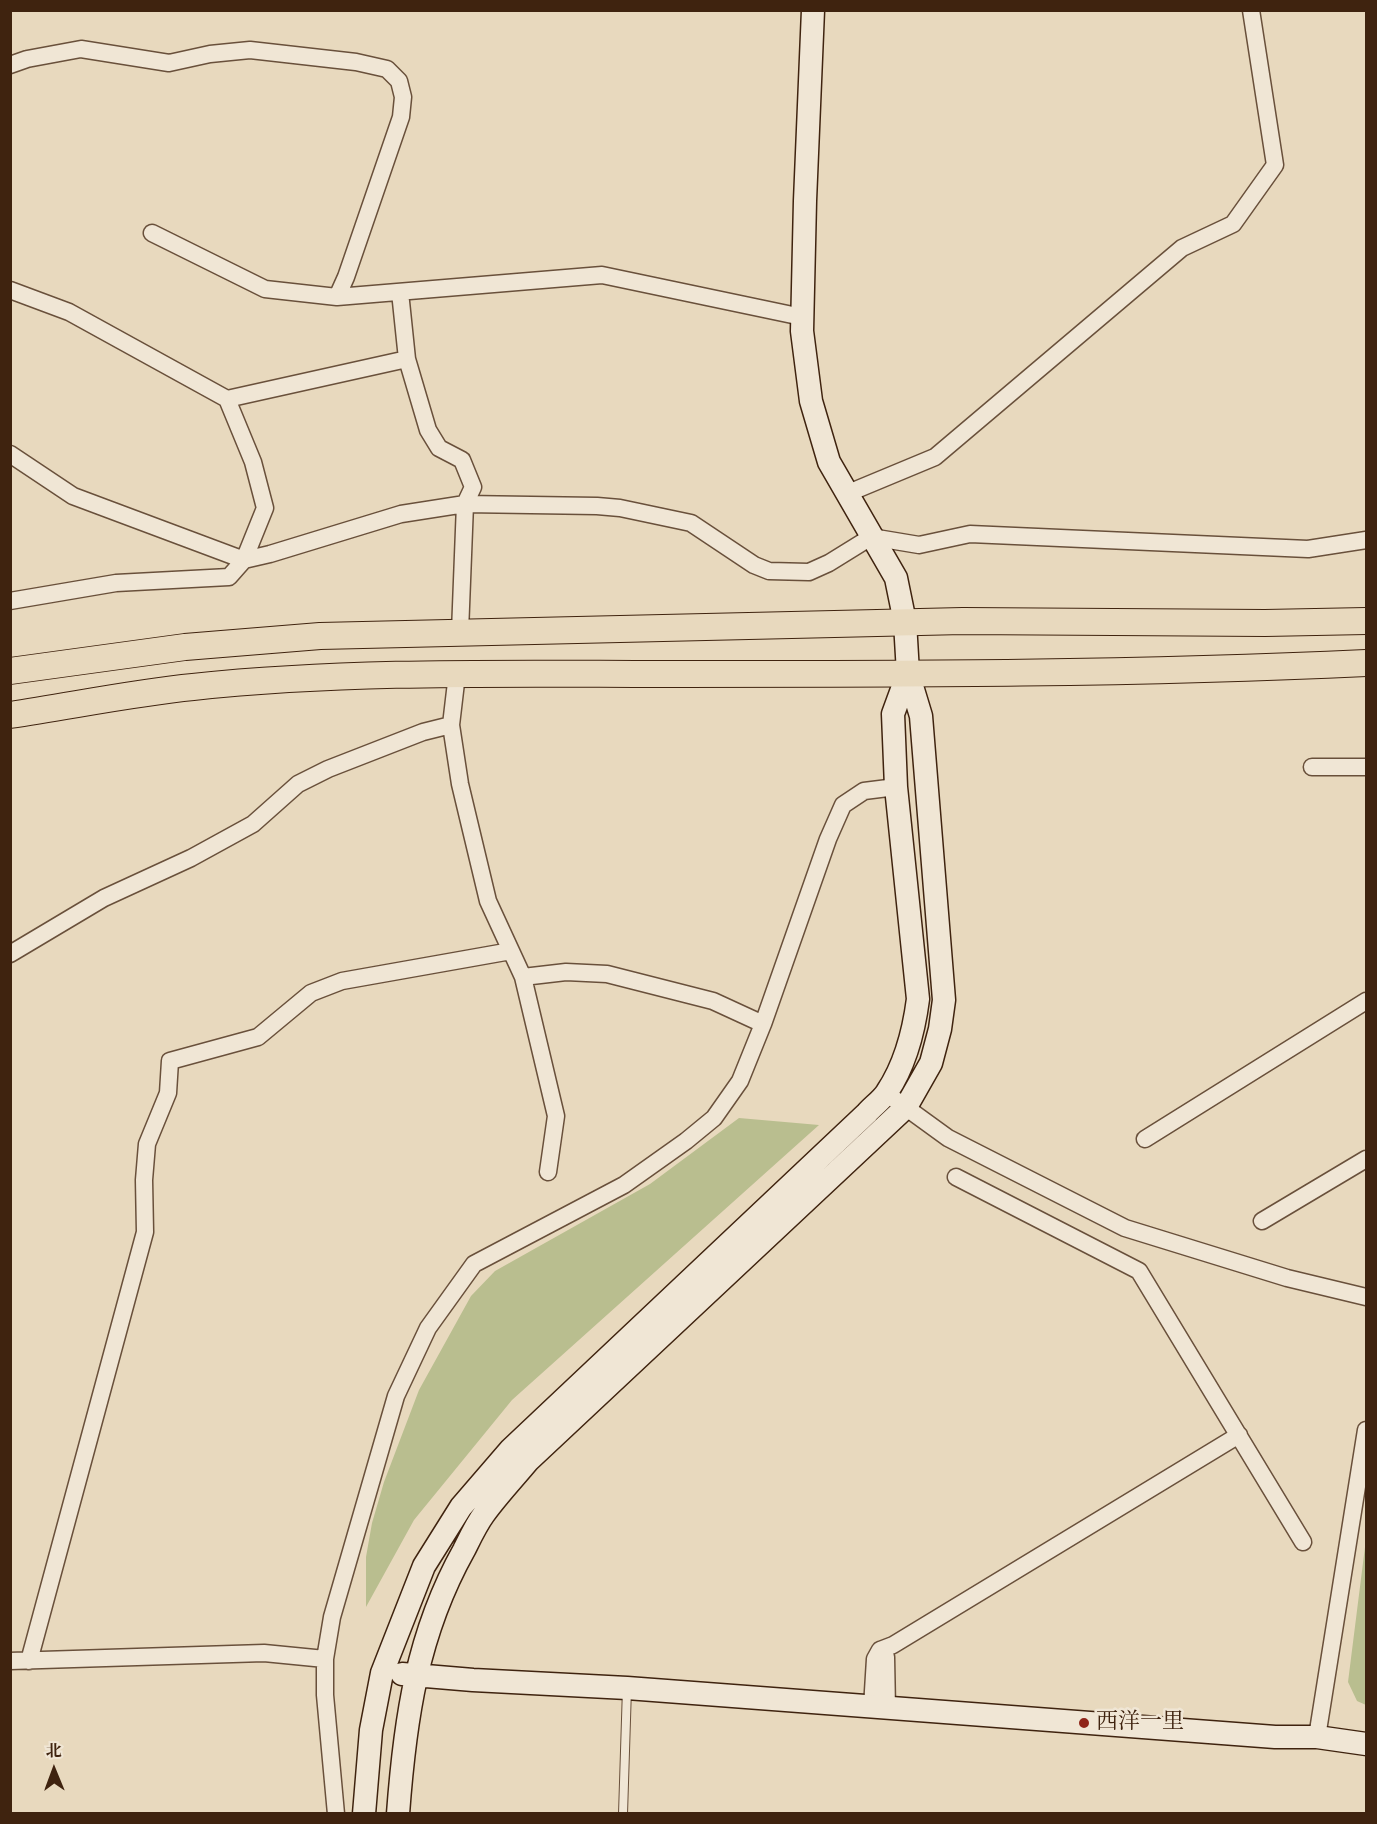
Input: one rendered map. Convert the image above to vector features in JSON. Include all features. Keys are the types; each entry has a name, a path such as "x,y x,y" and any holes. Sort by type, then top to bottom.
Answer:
{"main road":[{"path":"398,1814 404,1744 416,1676 432,1618 456,1564 483,1515 528,1461 906,1107 931,1063 940,1029 944,1000 921,716 908,673 905,622 896,578 829,462 811,401 802,331 813,10"},
{"path":"10,671 185,647 320,636 905,622 1366,621"},
{"path":"10,715 190,687 318,677 457,674 908,673 1265,668 1366,663"},
{"path":"364,1814 371,1730 382,1673 424,1566 461,1507 511,1449 886,1093 904,1055 915,1023 918,999 896,787 892,714 908,673"},
{"path":"382,1673 627,1688 1275,1737 1317,1737 1366,1744"}],"street":[{"path":"846,494 935,457 1182,248 1233,224 1275,165 1251,10"},
{"path":"10,65 27,59 81,49 169,63 210,54 250,50 356,62 387,69 399,81 402,97 401,117 337,297"},
{"path":"152,233 265,289 337,297 603,276 802,317"},
{"path":"10,290 69,312 227,399 253,462 265,508 244,560 230,577 116,583 10,600"},
{"path":"400,292 407,359 428,430 439,448 462,460 473,487 465,504 460,632"},
{"path":"227,399 407,359"},
{"path":"10,454 73,496 244,560 401,514 465,504 597,506 620,508 691,523 754,566 769,571 809,572 829,563 871,537 920,545 970,534 1308,549 1366,540"},
{"path":"457,674 451,725 460,784 488,901 524,977 555,1116 548,1172"},
{"path":"10,954 104,898 191,858 253,824 298,784 328,769 423,732 451,725"},
{"path":"1312,767 1366,767"},
{"path":"336,1814 325,1695 325,1659 332,1617 396,1396 428,1328 474,1264 624,1185 686,1142 714,1118 740,1081 763,1024 828,839 843,805 864,791 896,787"},
{"path":"29,1661 145,1232 144,1180 147,1144 168,1093 170,1061 258,1036 311,993 342,981 511,951"},
{"path":"524,977 566,972 607,974 713,1001 763,1024"},
{"path":"1146,1139 1366,1002"},
{"path":"886,1093 948,1138 1125,1228 1287,1278 1366,1297"},
{"path":"1262,1221 1366,1159"},
{"path":"956,1178 1139,1271 1304,1542"},
{"path":"1317,1737 1366,1430"},
{"path":"880,1708 875,1659 880,1650 893,1645 1239,1435"},
{"path":"10,1661 264,1653 325,1659"}],"lane":[{"path":"623,1814 627,1688"}],"green space":[{"path":"739,1118 819,1125 512,1400 414,1520 366,1607 366,1557 372,1523 384,1482 419,1390 471,1296 495,1271 650,1184"},
{"path":"1366,1539 1366,1705 1357,1701 1348,1682"}],"place":[{"name":"西洋一里","path":"1084,1723"}]}
